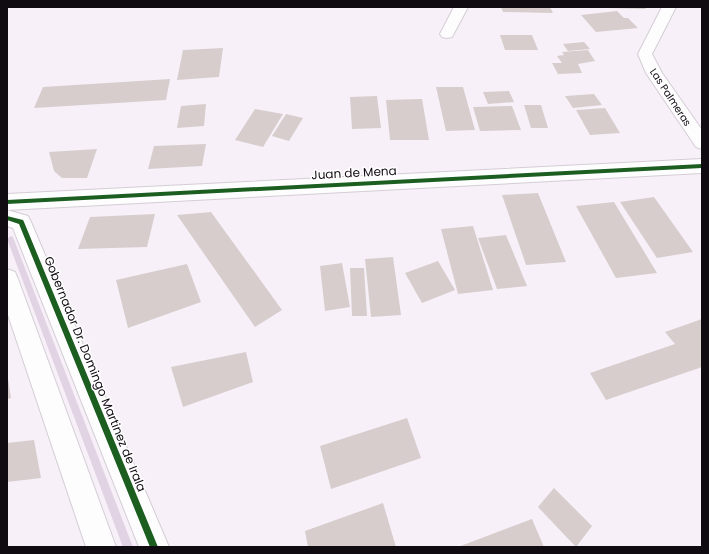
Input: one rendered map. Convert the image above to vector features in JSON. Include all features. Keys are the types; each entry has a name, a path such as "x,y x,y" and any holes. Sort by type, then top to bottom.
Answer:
{"street":[{"path":"447,34 461,7"},
{"name":"Las Palmeras","path":"670,7 650,40 645,54 654,73 702,143"},
{"name":"Juan de Mena","path":"7,202 702,166"},
{"name":"Gobernador Dr. Domingo Martinez de Irala","path":"7,218 21,222 154,547"},
{"path":"7,279 101,547"}],"shaded area":[{"path":"11,236 13,237 133,547 123,547 7,239"}],"building":[{"path":"501,7 550,7 553,13 503,12"},
{"path":"645,7 646,9 609,8"},
{"path":"617,11 624,18 628,18 638,28 596,32 581,15"},
{"path":"500,35 532,35 538,50 505,50"},
{"path":"584,42 590,49 568,51 563,44"},
{"path":"223,48 219,77 177,80 183,50"},
{"path":"588,50 595,61 578,64 582,73 558,74 552,63 562,63 557,56 564,55 562,52"},
{"path":"170,79 166,100 34,108 43,87"},
{"path":"436,87 463,87 475,130 446,131"},
{"path":"509,91 514,102 488,104 483,92"},
{"path":"594,94 602,105 573,108 565,96"},
{"path":"377,96 381,128 352,129 350,97"},
{"path":"422,99 429,140 390,140 386,100"},
{"path":"206,104 204,126 177,128 181,106"},
{"path":"524,105 541,105 548,128 531,128"},
{"path":"512,106 521,130 480,131 473,107"},
{"path":"605,108 620,133 590,135 576,110"},
{"path":"255,109 283,114 263,147 235,140"},
{"path":"286,114 303,118 289,141 272,136"},
{"path":"206,144 202,166 148,169 154,146"},
{"path":"97,149 87,178 62,178 54,171 49,152"},
{"path":"538,193 566,262 526,265 502,195"},
{"path":"654,197 693,252 657,258 620,202"},
{"path":"614,202 657,273 616,278 576,206"},
{"path":"211,212 282,310 255,327 177,215"},
{"path":"155,214 147,247 78,249 90,217"},
{"path":"473,226 493,290 458,294 441,229"},
{"path":"506,235 527,286 497,289 478,238"},
{"path":"393,257 401,315 371,317 365,259"},
{"path":"438,261 455,290 422,303 405,273"},
{"path":"342,263 350,307 325,311 320,266"},
{"path":"187,264 201,302 128,328 116,280"},
{"path":"350,268 364,268 367,316 352,316"},
{"path":"702,319 702,367 606,400 590,373 675,344 665,332"},
{"path":"246,352 253,382 183,407 171,367"},
{"path":"7,372 11,398 7,399"},
{"path":"407,418 421,458 331,489 320,446"},
{"path":"34,440 41,478 7,482 7,443"},
{"path":"554,488 592,526 576,547 538,507"},
{"path":"383,503 396,547 308,547 305,531"},
{"path":"532,519 544,547 458,547"}],"cycle path":[{"path":"7,202 702,166"},
{"path":"7,218 21,222 154,547"}]}
